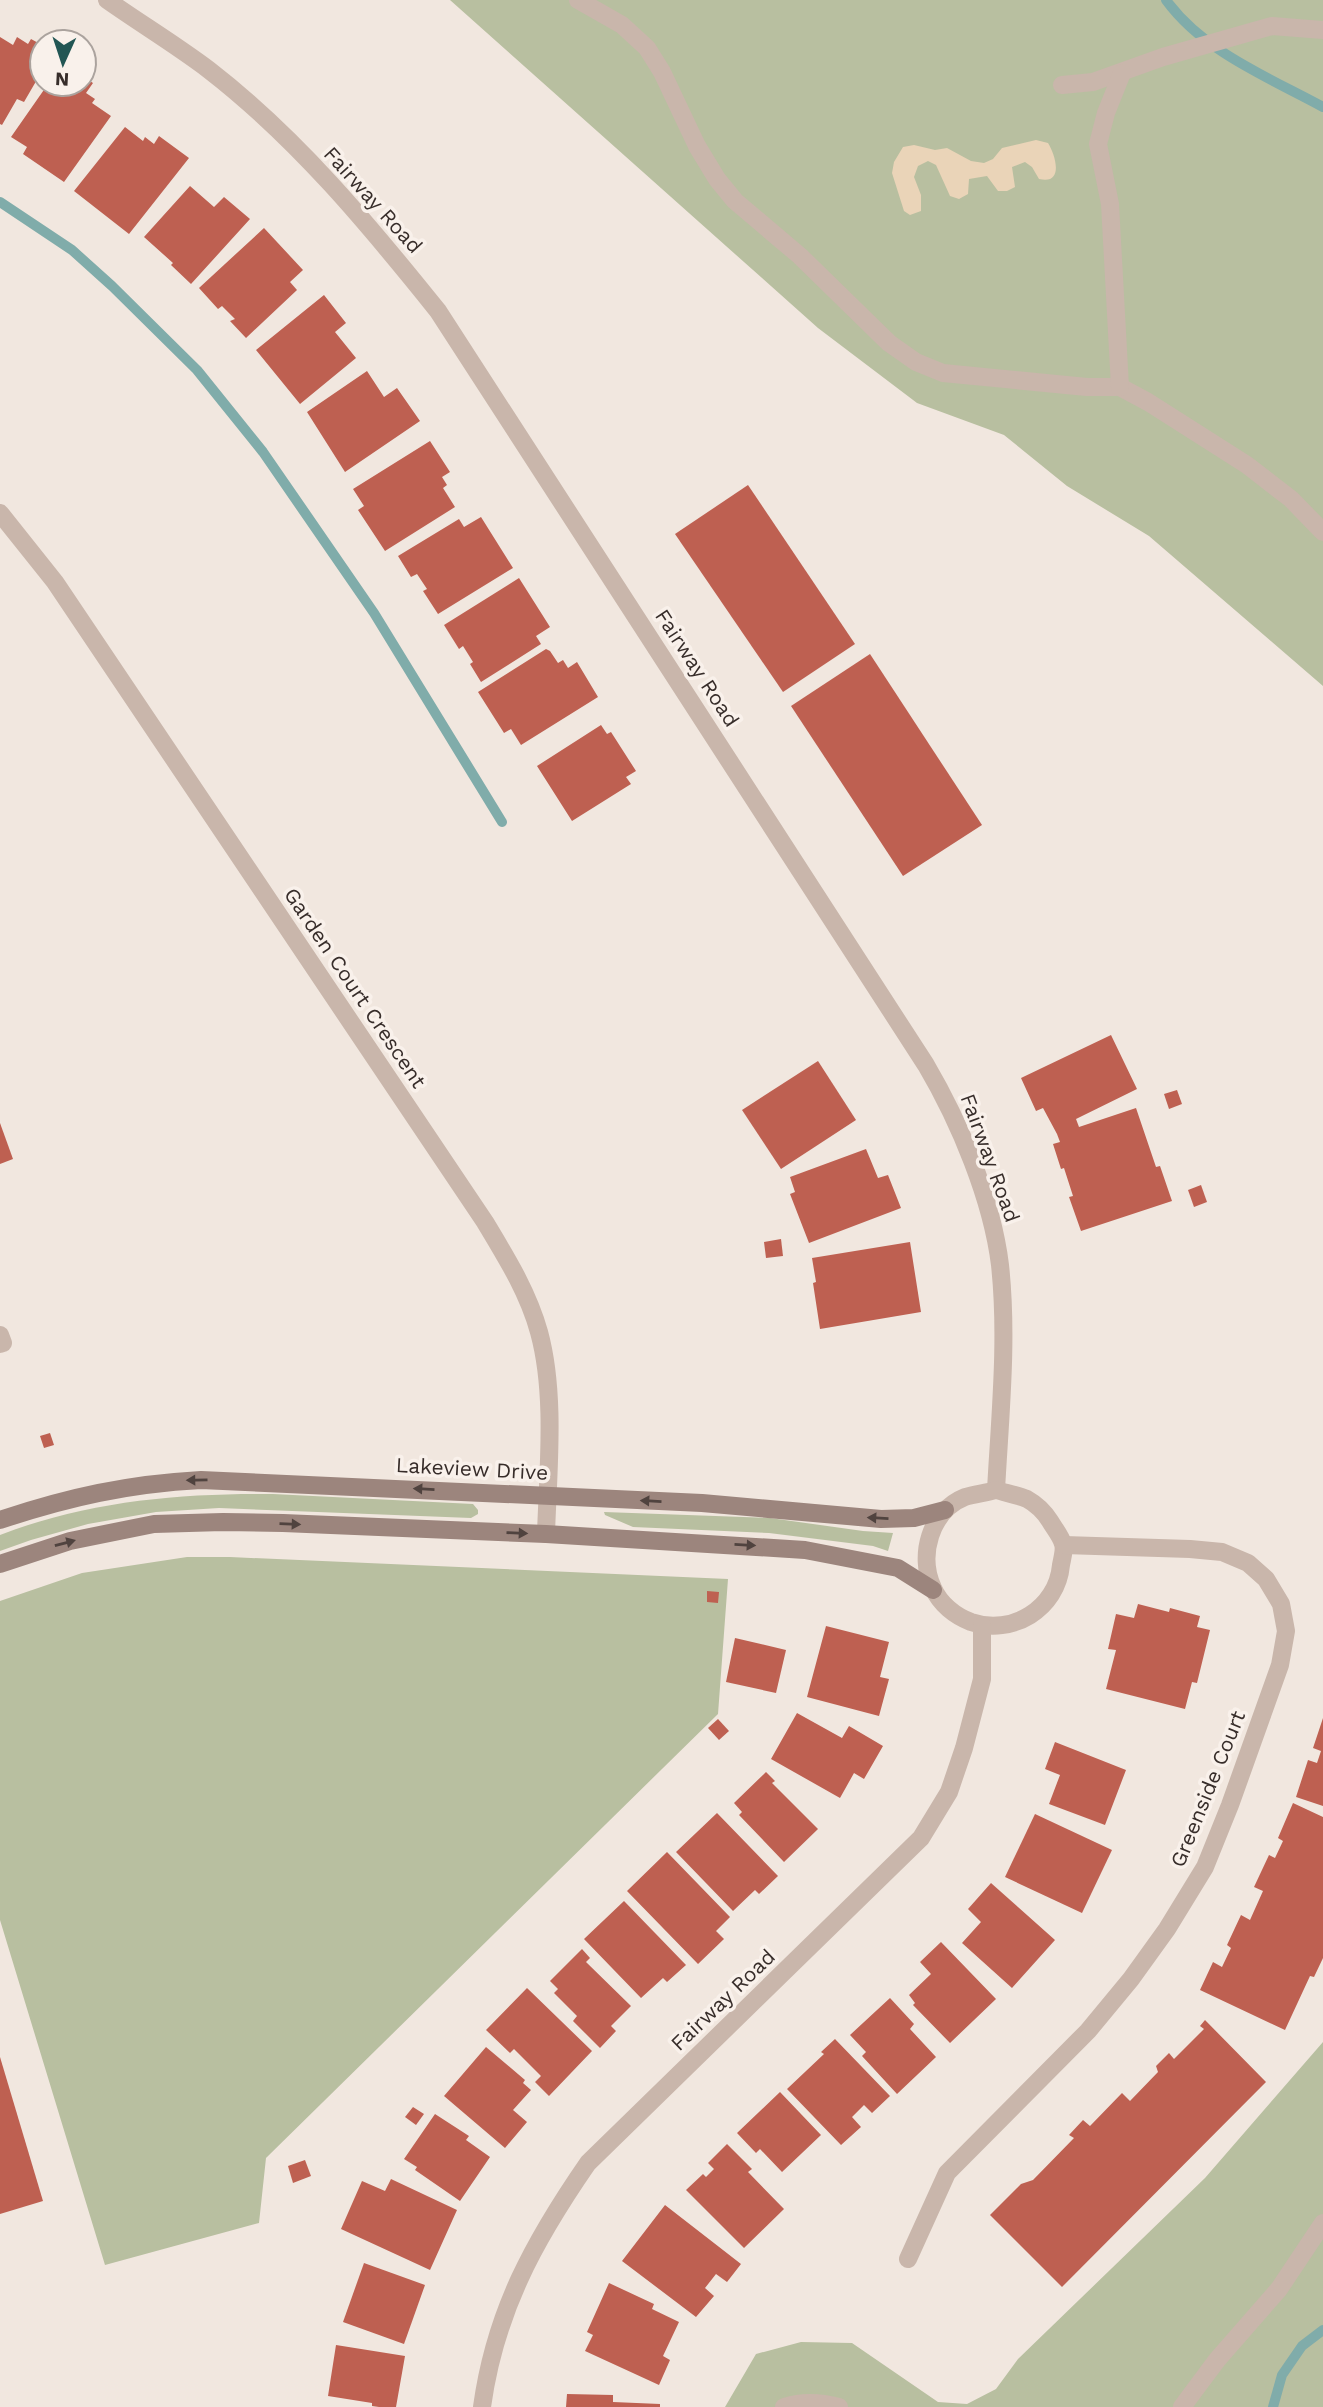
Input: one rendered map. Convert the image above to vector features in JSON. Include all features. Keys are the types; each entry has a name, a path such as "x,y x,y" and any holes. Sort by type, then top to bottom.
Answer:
{"street":[{"name":"Fairway Road","path":"107,0 209,71 282,134 364,220 438,311 926,1065 960,1132 996,1241 1003,1330 996,1490"},
{"path":"578,0 622,25 647,48 662,72 697,146 717,179 735,201 800,256 889,342 916,362 943,373 1087,387 1120,387 1148,401 1247,465 1291,499 1323,532"},
{"path":"1062,85 1093,82 1163,57 1272,26 1323,30"},
{"path":"1120,387 1110,204 1098,144 1122,73"},
{"name":"Garden Court Crescent","path":"0,513 63,593 485,1222 517,1275 539,1332 547,1380 547,1534"},
{"path":"0,1335 0,1344"},
{"name":"Lakeview Drive","path":"0,1520 105,1490 152,1482 201,1480 702,1503 881,1519 914,1518 946,1510"},
{"path":"0,1564 80,1539 154,1524 283,1523 547,1534 805,1550 898,1569 933,1590 946,1606 962,1619 982,1626 1003,1626 1023,1620 1040,1609 1053,1593 1060,1573 1064,1545 1045,1513 1027,1499 996,1490 964,1497 946,1510 933,1528 926,1549 927,1570 933,1590"},
{"name":"Greenside Court","path":"908,2259 947,2173 1088,2031 1131,1979 1167,1929 1205,1867 1280,1665 1286,1631 1281,1604 1266,1579 1248,1563 1222,1552 1064,1545"},
{"name":"Fairway Road","path":"482,2407 493,2347 521,2271 564,2198 588,2164 922,1838 949,1791 964,1748 982,1679 982,1626"},
{"path":"1182,2407 1217,2360 1279,2289 1323,2224"},
{"path":"784,2407 797,2403 823,2403 839,2407"}],"green space":[{"path":"450,0 1323,0 1323,686 1149,536 1067,486 1004,435 917,403 818,328"},
{"path":"273,1494 473,1504 478,1514 471,1518 219,1508 156,1512 88,1524 0,1551 0,1535 66,1514 135,1501 204,1495"},
{"path":"604,1512 770,1518 893,1533 888,1551 873,1546 769,1533 633,1527 605,1515"},
{"path":"187,1557 728,1579 718,1714 266,2158 259,2223 105,2265 0,1920 0,1601 82,1573"},
{"path":"1323,2042 1323,2407 725,2407 756,2354 801,2342 852,2343 938,2402 967,2404 996,2389 1018,2359 1205,2178"}],"sand":[{"path":"1036,140 1048,143 1051,149 1056,168 1052,178 1039,179 1032,167 1025,162 1012,167 1015,187 998,191 987,176 969,179 968,194 959,199 950,196 936,165 928,161 918,166 914,177 921,195 921,211 910,215 904,211 892,173 894,162 903,147 914,145 935,150 947,148 971,161 984,163 993,159 1002,148"}],"building":[{"path":"0,37 13,45 17,37 28,44 28,95 24,102 17,99 2,125"},
{"path":"38,98 94,98 92,103 111,116 64,182 23,154 27,147 11,137"},
{"path":"125,127 143,141 145,137 154,144 159,136 189,158 129,234 74,191"},
{"path":"190,186 214,207 224,197 250,219 191,284 171,265 173,263 144,237"},
{"path":"264,228 303,270 290,282 297,290 246,338 230,321 235,319 222,306 218,309 199,288"},
{"path":"324,295 346,323 335,332 356,358 300,404 256,350"},
{"path":"367,371 384,397 397,388 420,421 345,472 307,412"},
{"path":"430,441 450,472 442,477 447,485 443,488 455,507 385,551 358,510 364,506 353,489"},
{"path":"748,485 855,644 783,692 675,534"},
{"path":"481,517 513,568 438,614 423,591 427,589 417,574 411,577 398,556 459,519 464,527"},
{"path":"519,578 550,627 536,636 541,644 481,682 463,646 459,649 444,625"},
{"path":"546,649 558,663 563,660 568,668 577,662 598,697 521,745 511,729 504,733 478,692"},
{"path":"870,654 982,825 903,876 791,706"},
{"path":"601,725 607,734 611,732 636,771 626,777 631,784 572,821 537,766"},
{"path":"1111,1035 1137,1089 1076,1119 1079,1127 1136,1108 1156,1167 1160,1166 1172,1201 1081,1231 1069,1197 1073,1196 1064,1168 1061,1169 1053,1144 1060,1142 1057,1134 1043,1108 1036,1111 1021,1078"},
{"path":"818,1061 856,1120 781,1169 742,1110"},
{"path":"1177,1090 1182,1104 1169,1109 1164,1094"},
{"path":"0,1123 13,1159 0,1164"},
{"path":"866,1149 878,1178 888,1175 901,1208 809,1243 790,1194 795,1192 790,1177"},
{"path":"1201,1185 1207,1202 1194,1207 1188,1190"},
{"path":"781,1239 783,1256 766,1258 764,1242"},
{"path":"910,1242 921,1312 820,1329 812,1258"},
{"path":"50,1433 54,1445 44,1448 40,1436"},
{"path":"707,1591 719,1592 718,1603 707,1602"},
{"path":"1138,1604 1169,1612 1170,1608 1200,1616 1197,1627 1210,1630 1197,1683 1192,1682 1185,1709 1106,1689 1116,1650 1108,1649 1116,1614 1134,1618"},
{"path":"826,1626 889,1642 880,1677 889,1679 879,1716 807,1697"},
{"path":"735,1638 786,1650 776,1693 726,1682"},
{"path":"797,1713 842,1738 849,1726 883,1746 864,1779 854,1773 840,1798 771,1759"},
{"path":"1323,1718 1323,1806 1296,1797 1308,1760 1317,1763 1321,1751 1313,1748"},
{"path":"718,1719 729,1731 719,1740 708,1728"},
{"path":"1055,1742 1126,1770 1105,1825 1049,1804 1060,1775 1045,1769"},
{"path":"766,1772 775,1781 772,1783 818,1829 784,1862 739,1815 742,1812 734,1803"},
{"path":"1293,1803 1323,1817 1323,1958 1314,1977 1310,1976 1285,2030 1200,1990 1213,1962 1222,1967 1231,1948 1227,1945 1241,1915 1250,1920 1263,1891 1254,1887 1269,1855 1275,1858 1283,1841 1278,1838"},
{"path":"717,1813 778,1876 759,1894 755,1890 733,1911 676,1852"},
{"path":"1035,1814 1112,1850 1082,1913 1005,1877"},
{"path":"667,1852 730,1917 716,1931 724,1939 698,1964 627,1891"},
{"path":"991,1883 1055,1940 1012,1988 962,1943 981,1922 968,1909"},
{"path":"624,1901 686,1965 667,1982 663,1978 641,1998 584,1939"},
{"path":"941,1942 996,1999 950,2043 913,2005 915,2003 909,1995 931,1974 920,1962"},
{"path":"582,1949 590,1958 586,1962 631,2006 611,2026 616,2031 600,2048 573,2021 577,2016 554,1993 558,1989 550,1981"},
{"path":"527,1988 592,2051 549,2096 535,2082 541,2076 514,2049 510,2053 486,2030"},
{"path":"890,1998 914,2024 910,2029 936,2057 897,2094 862,2056 866,2052 850,2035"},
{"path":"1205,2020 1266,2082 1062,2287 990,2215 1021,2184 1033,2180 1074,2138 1069,2135 1083,2120 1090,2126 1122,2093 1130,2101 1158,2072 1156,2066 1169,2053 1174,2059 1204,2029 1200,2026"},
{"path":"835,2039 890,2096 872,2113 864,2105 852,2117 861,2127 841,2145 787,2089 824,2054 821,2052"},
{"path":"486,2047 525,2080 523,2083 531,2090 513,2110 527,2122 505,2148 444,2096"},
{"path":"0,2057 43,2201 0,2214"},
{"path":"780,2092 821,2135 782,2172 760,2149 756,2153 737,2133"},
{"path":"413,2107 424,2114 416,2125 405,2117"},
{"path":"435,2114 469,2136 466,2140 490,2157 460,2201 415,2170 417,2167 404,2159"},
{"path":"727,2144 752,2169 748,2172 784,2209 744,2248 686,2190 703,2174 706,2177 714,2169 708,2163"},
{"path":"305,2160 311,2176 293,2183 288,2166"},
{"path":"391,2179 457,2210 430,2270 341,2229 362,2181 385,2191"},
{"path":"665,2205 741,2264 727,2282 716,2274 705,2288 714,2296 696,2317 622,2261"},
{"path":"364,2263 425,2285 404,2344 343,2322"},
{"path":"609,2283 654,2304 652,2309 679,2322 663,2356 670,2360 659,2385 585,2351 593,2335 587,2332"},
{"path":"336,2345 405,2356 396,2407 372,2406 372,2403 328,2396"},
{"path":"567,2394 613,2395 613,2402 660,2404 660,2407 566,2407"}],"waterway":[{"path":"1166,0 1181,18 1218,49 1323,107"},
{"path":"0,202 72,250 197,370 263,452 374,613 502,822"},
{"path":"1273,2407 1282,2375 1302,2346 1323,2330"}]}
